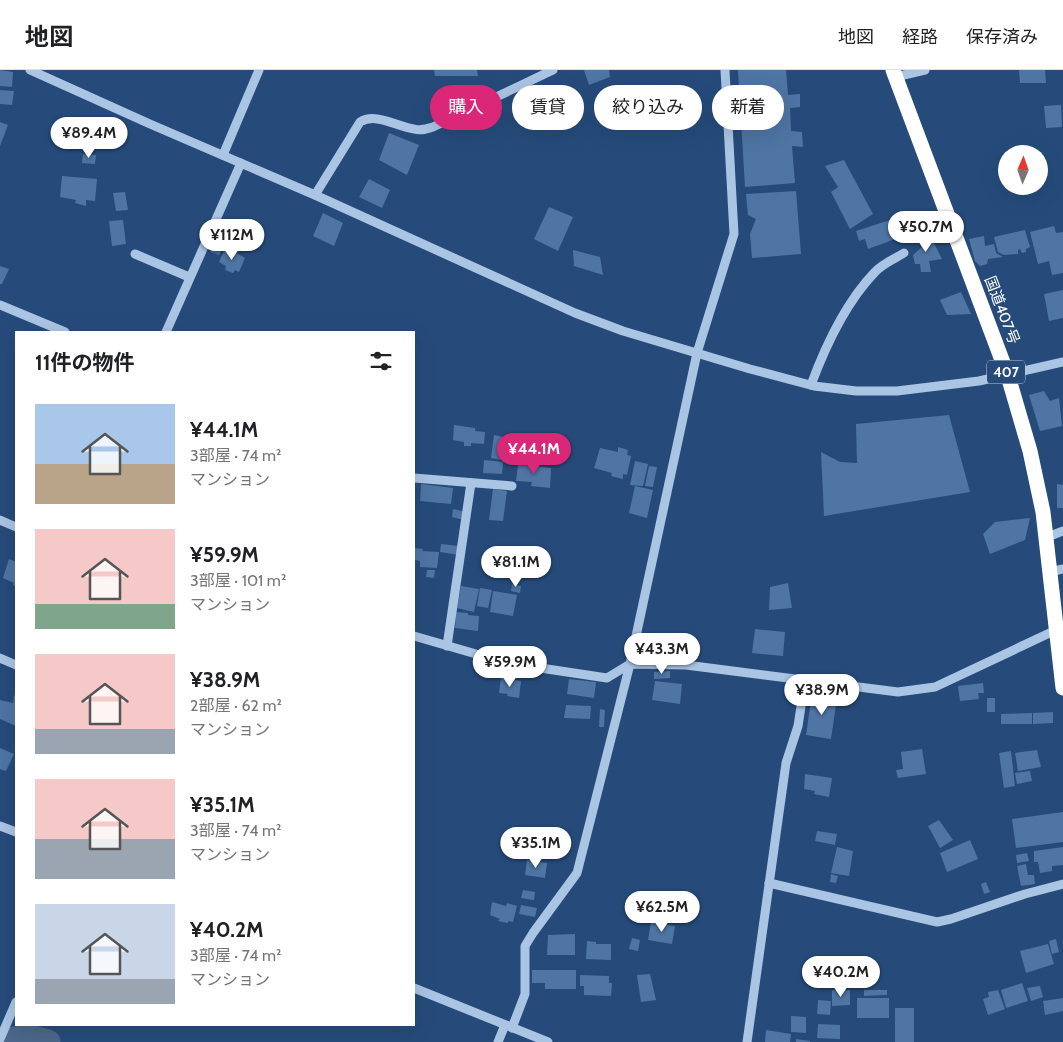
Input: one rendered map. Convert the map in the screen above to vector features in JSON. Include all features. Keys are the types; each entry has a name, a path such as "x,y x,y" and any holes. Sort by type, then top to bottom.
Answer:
{"highway":[{"name":"国道407号","path":"894,73 1008,376 1030,451 1043,512 1046,538 1057,571 1056,630 1063,688"}],"street":[{"path":"30,70 315,195 575,313 623,331 750,369 812,385 856,390 897,391 1008,376 1063,362"},
{"path":"224,156 259,70"},
{"path":"315,195 360,122 374,118 424,130 553,70"},
{"path":"498,1042 509,1027 525,994 526,946 533,933 578,873 630,664 696,353 734,234 726,70"},
{"path":"894,73 925,70"},
{"path":"166,331 241,163"},
{"path":"812,385 820,361 850,304 875,270 904,253"},
{"path":"135,254 189,278"},
{"path":"0,305 62,331"},
{"path":"415,481 512,486"},
{"path":"447,646 472,483"},
{"path":"0,520 15,527"},
{"path":"1046,538 1063,531"},
{"path":"415,636 507,663 607,678 630,664 686,665 898,692 935,687 1056,630"},
{"path":"0,658 15,665"},
{"path":"747,1042 786,763 798,726 805,680"},
{"path":"0,826 15,832"},
{"path":"769,883 937,922 951,920 1025,894 1063,884"},
{"path":"415,988 548,1042"},
{"path":"0,1039 15,1004"}],"building":[{"path":"0,70 13,72 12,87 0,86"},
{"path":"434,70 477,70 478,76 435,76"},
{"path":"584,70 609,70 610,77 589,85"},
{"path":"738,70 786,70 788,95 800,94 800,107 790,108 791,131 802,132 803,147 792,146 795,183 745,187 742,130 784,130 784,85 739,85"},
{"path":"1019,70 1045,70 1046,83 1020,83"},
{"path":"0,90 14,91 12,105 0,104"},
{"path":"1061,105 1062,127 1046,128 1044,106"},
{"path":"0,122 8,125 0,146"},
{"path":"389,133 419,145 407,175 379,160"},
{"path":"83,154 96,155 95,164 82,163"},
{"path":"844,160 873,214 850,229 831,192 838,187 825,166"},
{"path":"62,176 97,179 95,201 86,200 86,206 75,203 76,200 60,197"},
{"path":"369,179 390,190 382,208 359,197"},
{"path":"796,191 801,254 752,258 750,234 756,219 748,215 746,194"},
{"path":"125,192 128,210 116,211 113,193"},
{"path":"549,207 573,217 558,251 534,239"},
{"path":"323,213 343,223 334,246 313,236"},
{"path":"893,219 898,238 868,249 865,239 859,241 856,231"},
{"path":"123,220 126,244 112,246 109,221"},
{"path":"1054,226 1056,233 1063,232 1063,273 1052,275 1049,261 1038,264 1030,232"},
{"path":"1025,230 1030,247 1026,249 1026,252 1022,253 1020,249 1018,254 1004,255 998,252 994,237"},
{"path":"929,233 942,259 929,261 931,272 921,272 920,264 915,264 913,255 922,247 918,237"},
{"path":"984,236 985,246 994,244 996,253 1003,257 988,259 987,264 980,266 975,261 969,239"},
{"path":"215,241 224,246 219,255 210,252"},
{"path":"226,247 245,258 239,272 235,270 233,273 225,270 226,266 219,262"},
{"path":"573,250 600,257 603,275 574,266"},
{"path":"0,266 9,269 2,284 0,284"},
{"path":"1063,290 1063,318 1049,321 1044,294"},
{"path":"961,292 971,314 947,315 940,300"},
{"path":"1044,391 1050,401 1059,398 1062,426 1040,431 1029,395"},
{"path":"949,415 970,492 824,516 821,452 840,462 857,463 856,424"},
{"path":"454,425 475,428 475,431 485,432 484,444 471,443 471,446 464,446 464,442 453,440"},
{"path":"494,435 504,437 501,460 491,458"},
{"path":"618,447 628,450 627,455 631,456 627,475 623,474 623,479 611,476 612,473 594,468 600,448 618,452"},
{"path":"484,460 503,462 502,474 483,473"},
{"path":"635,461 648,464 643,486 630,485"},
{"path":"518,464 551,468 550,488 531,486 532,482 516,481"},
{"path":"649,466 657,467 653,487 645,486"},
{"path":"421,484 453,488 451,504 420,501"},
{"path":"1057,484 1063,485 1063,508 1057,508"},
{"path":"635,486 653,490 647,518 629,513"},
{"path":"493,489 507,491 503,521 489,520"},
{"path":"453,509 466,512 464,520 452,517"},
{"path":"1030,518 1025,540 990,554 983,534 995,522"},
{"path":"441,544 460,546 459,555 440,552"},
{"path":"415,548 423,549 422,551 439,552 437,568 420,567 420,561 415,560"},
{"path":"491,556 522,563 518,578 508,577 509,574 491,571 492,567 489,566"},
{"path":"9,559 15,562 15,586 13,585 14,583 3,578"},
{"path":"427,570 435,570 434,578 426,577"},
{"path":"788,583 792,608 769,610 770,587"},
{"path":"512,584 521,586 520,593 511,591"},
{"path":"461,586 479,589 474,612 457,608"},
{"path":"480,588 492,590 488,608 477,606"},
{"path":"493,591 517,595 513,616 490,612"},
{"path":"456,612 479,616 478,631 455,628"},
{"path":"755,629 785,632 783,656 752,653"},
{"path":"670,671 670,678 654,679 654,672"},
{"path":"501,678 521,681 519,698 499,693"},
{"path":"569,679 596,682 594,698 567,694"},
{"path":"655,681 682,684 680,704 652,700"},
{"path":"983,683 984,693 978,693 979,699 960,701 958,686"},
{"path":"812,694 837,698 831,739 806,735"},
{"path":"14,695 15,726 0,719 0,700 13,703"},
{"path":"987,698 995,698 995,712 987,712"},
{"path":"566,705 591,706 590,719 564,718"},
{"path":"600,709 605,710 604,727 599,727"},
{"path":"1053,712 1053,723 1033,724 1033,713"},
{"path":"1032,713 1032,724 1001,724 1001,714"},
{"path":"0,748 14,754 6,771 0,769"},
{"path":"922,749 926,774 898,778 896,770 903,769 901,752"},
{"path":"1037,750 1041,767 1018,771 1015,753"},
{"path":"1011,751 1015,786 1004,788 999,753"},
{"path":"1030,771 1032,781 1017,784 1015,773"},
{"path":"805,774 832,778 829,797 814,794 815,791 804,789"},
{"path":"1063,812 1063,842 1016,848 1012,819"},
{"path":"939,820 953,840 940,848 928,826"},
{"path":"817,831 837,834 835,845 815,841"},
{"path":"970,840 978,859 947,872 940,853"},
{"path":"837,847 853,851 849,876 831,873"},
{"path":"1063,847 1063,865 1052,866 1052,871 1040,873 1038,862 1034,862 1034,851"},
{"path":"1027,853 1029,861 1017,863 1016,855"},
{"path":"527,860 547,863 545,878 525,875"},
{"path":"1026,864 1028,875 1034,875 1035,884 1021,886 1017,866"},
{"path":"831,874 838,876 836,883 830,882"},
{"path":"986,882 990,892 984,894 981,884"},
{"path":"523,890 535,892 534,900 521,898"},
{"path":"492,902 506,906 507,903 517,906 513,922 498,921 500,919 490,915"},
{"path":"521,905 537,908 535,917 519,914"},
{"path":"651,922 675,926 672,944 648,940"},
{"path":"575,934 575,955 547,955 548,935"},
{"path":"632,938 640,940 638,951 629,949"},
{"path":"1056,939 1059,952 1052,954 1049,941"},
{"path":"587,941 596,942 596,944 611,944 611,960 586,959"},
{"path":"1048,944 1054,964 1026,973 1020,951"},
{"path":"532,970 576,970 576,989 545,989 545,983 532,983"},
{"path":"650,974 656,1000 641,1002 637,975"},
{"path":"580,975 609,976 609,983 612,983 611,996 584,995 584,986 580,986"},
{"path":"1022,983 1028,1001 1006,1008 1001,990"},
{"path":"1040,986 1043,997 1031,1001 1027,988"},
{"path":"832,990 850,990 850,1005 832,1006"},
{"path":"864,990 887,990 887,995 864,996"},
{"path":"998,990 1005,1009 988,1015 983,999 989,997 988,992"},
{"path":"857,998 889,998 889,1018 857,1018"},
{"path":"1063,998 1063,1011 1045,1015 1043,1001"},
{"path":"818,1000 831,1001 830,1015 817,1014"},
{"path":"895,1008 914,1008 914,1042 895,1042"},
{"path":"791,1016 806,1017 806,1033 791,1032"},
{"path":"818,1024 840,1025 840,1039 817,1038"},
{"path":"766,1030 791,1034 790,1042 765,1042"},
{"path":"796,1039 810,1041 810,1042 796,1042"}],"waterway":[{"path":"0,1041 30,1037 48,1042"}]}
